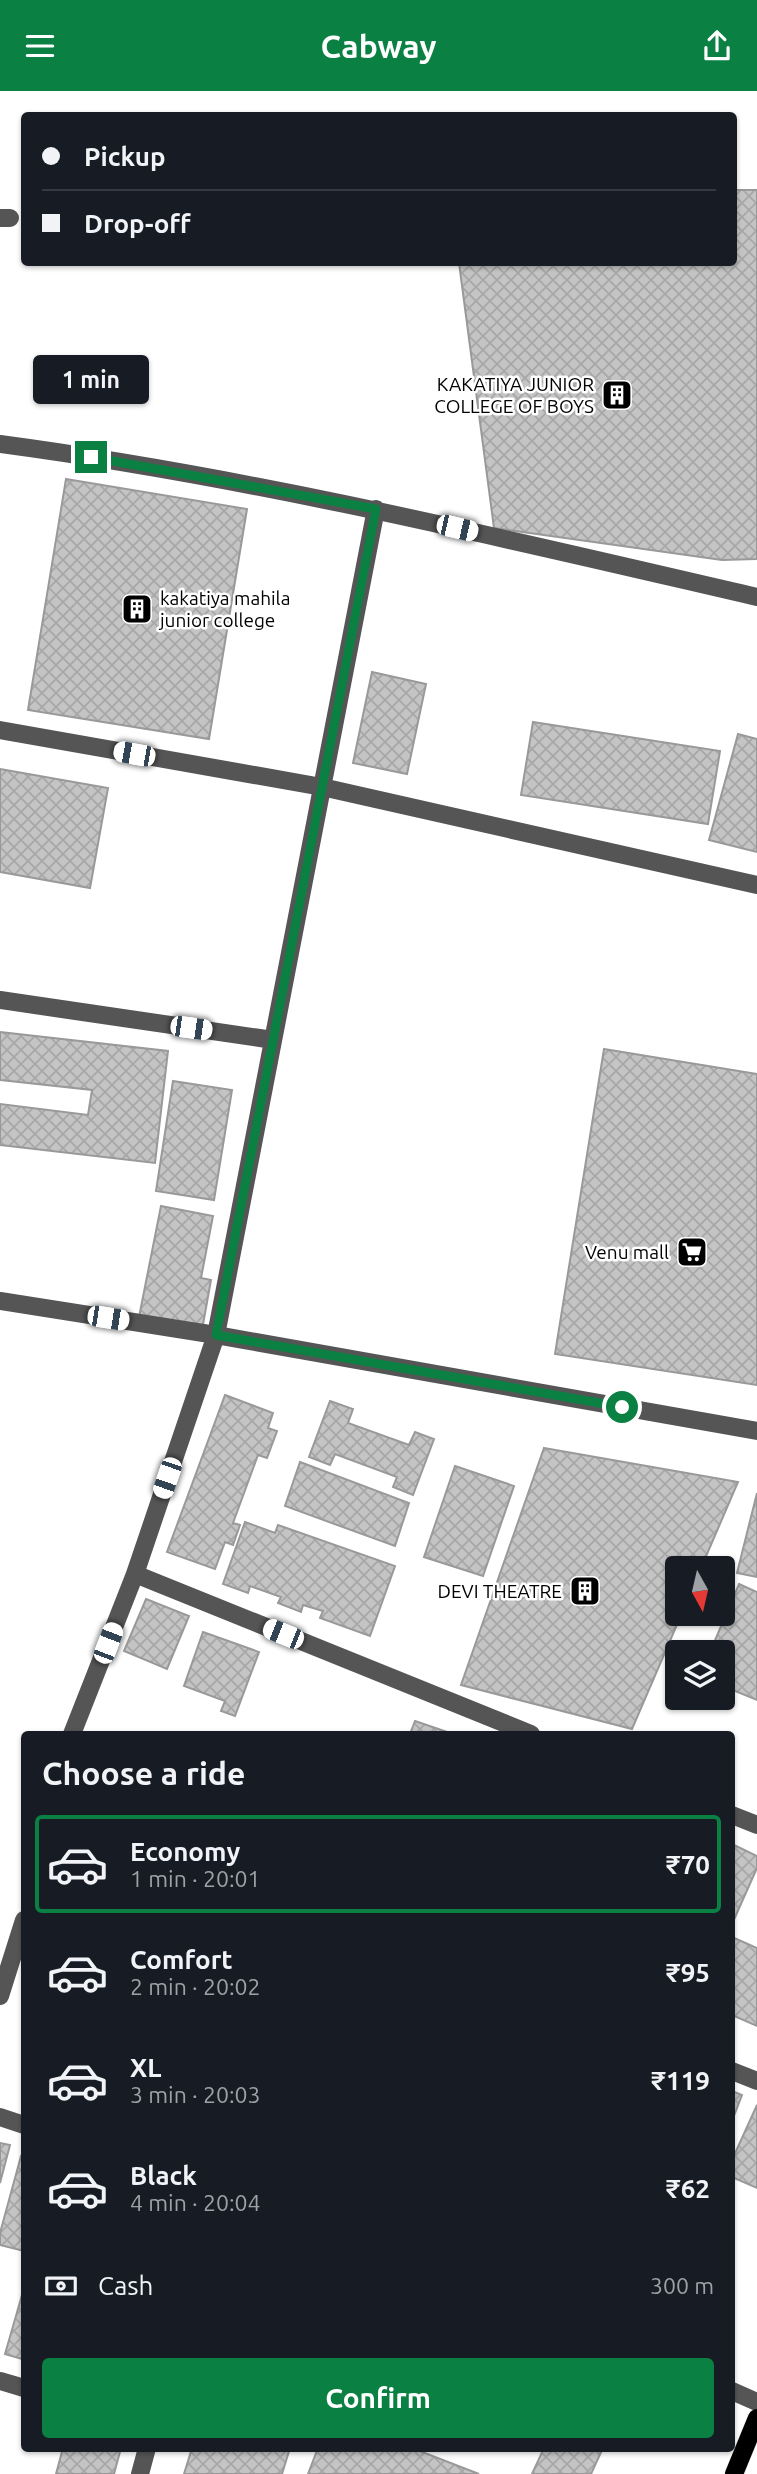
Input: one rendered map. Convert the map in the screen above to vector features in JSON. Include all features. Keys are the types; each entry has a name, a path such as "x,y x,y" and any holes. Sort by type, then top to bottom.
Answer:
{"main road":[{"path":"734,2474 757,2418"}],"street":[{"path":"0,444 65,452 376,509 757,597"},
{"path":"73,1731 135,1574 216,1335 376,509"},
{"path":"0,730 322,787 757,885"},
{"path":"0,1000 273,1039"},
{"path":"0,1301 216,1335 757,1431"},
{"path":"135,1574 524,1731"},
{"path":"735,1816 757,1825"},
{"path":"0,1997 21,1930"},
{"path":"735,2072 757,2081"},
{"path":"0,2117 21,2124"},
{"path":"0,2381 21,2387"},
{"path":"735,2392 757,2402"},
{"path":"140,2474 146,2452"}],"building":[{"name":"KAKATIYA JUNIOR COLLEGE OF BOYS","path":"737,190 757,190 757,559 722,560 494,528 459,266 737,266"},
{"name":"kakatiya mahila junior college","path":"66,479 247,509 209,739 28,710"},
{"path":"372,672 426,684 407,774 353,763"},
{"path":"533,722 720,751 708,824 521,795"},
{"path":"738,734 757,739 757,852 709,840"},
{"path":"0,769 108,788 90,888 0,872"},
{"path":"0,1032 168,1051 155,1163 0,1145 0,1104 88,1115 92,1090 0,1080"},
{"path":"604,1049 757,1074 757,1385 555,1354"},
{"path":"173,1081 232,1090 214,1200 156,1191"},
{"path":"161,1206 213,1216 201,1278 211,1280 202,1330 139,1317"},
{"path":"225,1395 273,1413 268,1428 277,1431 267,1458 258,1455 233,1523 240,1525 233,1545 225,1542 215,1569 167,1552"},
{"path":"330,1401 353,1409 348,1423 409,1445 415,1432 434,1439 413,1495 393,1487 397,1477 335,1454 330,1465 309,1457"},
{"name":"DEVI THEATRE","path":"544,1448 738,1482 706,1556 665,1556 665,1626 676,1626 670,1640 665,1640 665,1652 632,1729 461,1685"},
{"path":"300,1462 409,1503 395,1546 285,1506"},
{"path":"455,1466 514,1486 483,1576 424,1557"},
{"path":"757,1493 757,1577 737,1573"},
{"path":"245,1522 275,1533 278,1525 395,1566 370,1636 320,1618 323,1611 303,1605 301,1612 278,1603 281,1597 250,1586 248,1593 223,1584"},
{"path":"739,1584 757,1592 757,1700 735,1691 735,1640 715,1640 721,1626 735,1626 735,1593"},
{"path":"146,1599 189,1616 167,1669 124,1651"},
{"path":"203,1632 259,1652 235,1716 221,1711 225,1701 184,1686"},
{"path":"415,1721 444,1731 411,1731"},
{"path":"735,1845 757,1856 757,1868 735,1917"},
{"path":"735,1938 757,1948 757,2026 735,2016"},
{"path":"735,2092 742,2095 735,2113"},
{"path":"757,2105 757,2188 735,2178 735,2153"},
{"path":"0,2143 10,2145 0,2183"},
{"path":"21,2156 21,2250 0,2245 0,2233"},
{"path":"21,2298 21,2359 5,2354"},
{"path":"62,2452 120,2452 114,2474 56,2474"},
{"path":"191,2452 289,2452 282,2474 184,2474"},
{"path":"316,2452 422,2452 479,2474 308,2474"},
{"path":"542,2452 601,2452 591,2474 532,2474"}],"place":[{"name":"KAKATIYA JUNIOR COLLEGE OF BOYS","path":"617,395"},
{"name":"kakatiya mahila junior college","path":"137,609"},
{"name":"Venu mall","path":"692,1252"},
{"name":"DEVI THEATRE","path":"585,1591"}],"route":[{"path":"91,457 376,509 216,1335 622,1407"}]}
